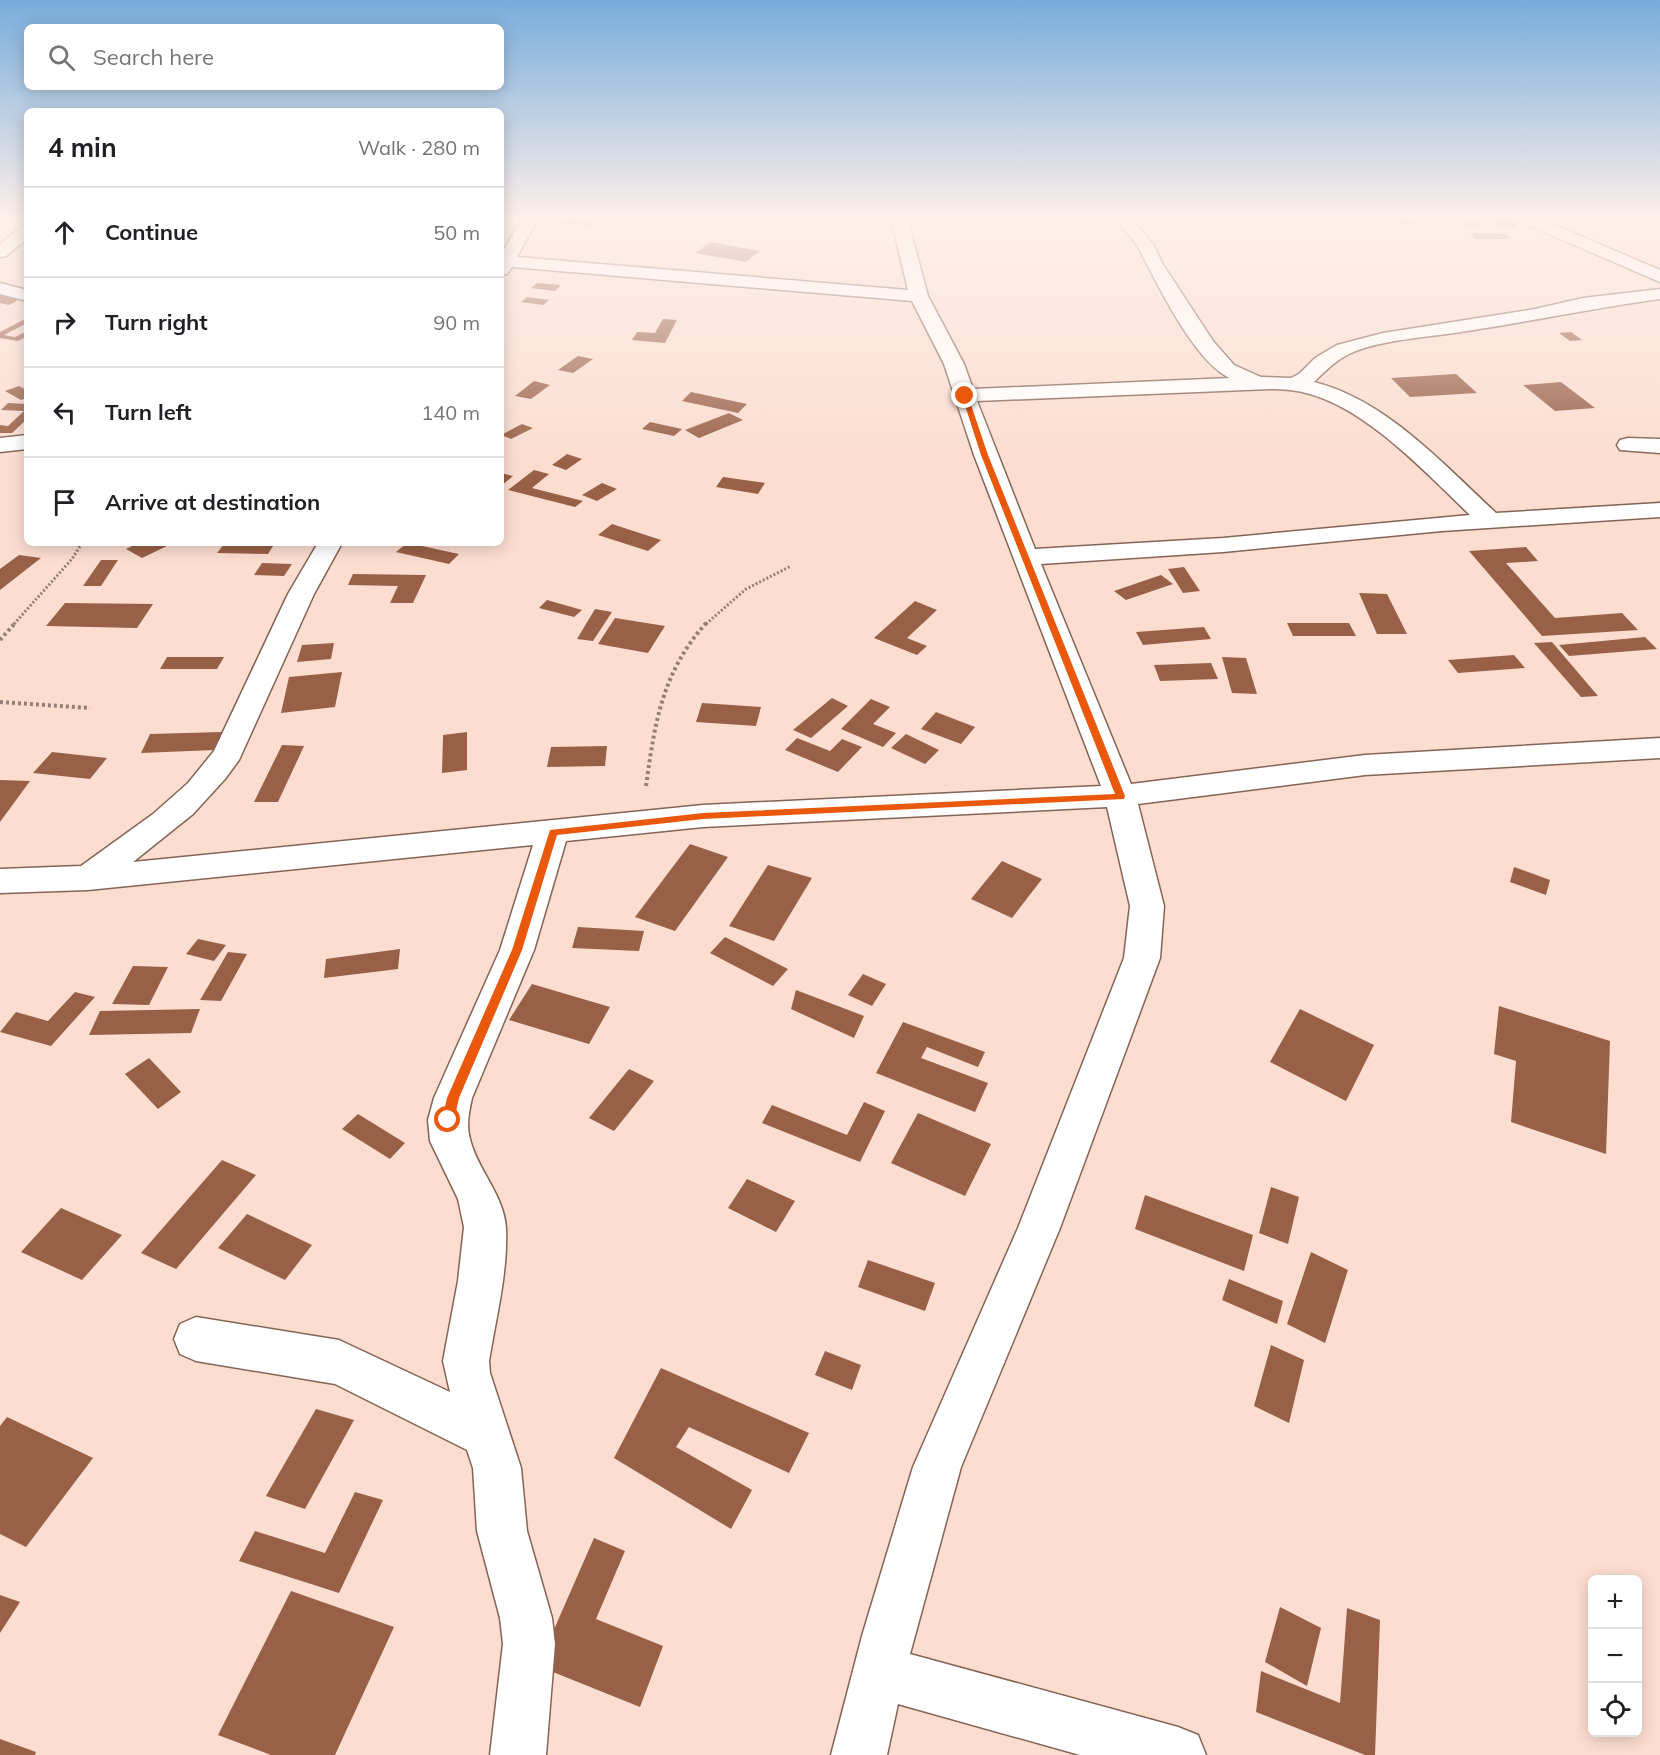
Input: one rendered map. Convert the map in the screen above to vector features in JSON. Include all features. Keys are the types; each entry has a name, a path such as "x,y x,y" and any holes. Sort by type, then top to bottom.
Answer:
{"street":[{"path":"859,1755 879,1672 937,1467 1039,1228 1142,958 1147,906 1120,796 985,455 954,364 921,300"},
{"path":"1175,300 1206,345 1227,369 1259,383"},
{"path":"1293,385 1306,378 1322,362 1344,349 1383,339 1615,300"},
{"path":"965,396 1107,387 1259,383 1306,386 1334,395 1365,413 1423,458 1490,521"},
{"path":"0,445 24,442"},
{"path":"1628,446 1660,446"},
{"path":"1026,557 1233,544 1490,521 1660,510"},
{"path":"88,878 191,799 219,767 228,753 301,594 328,546"},
{"path":"0,881 88,878 703,816 1120,796 1365,765 1660,748"},
{"path":"518,1755 528,1635 519,1589 502,1530 497,1468 466,1373 466,1361 480,1281 484,1220 478,1199 450,1141 448,1120 453,1098 517,950 553,832"},
{"path":"196,1339 339,1362 486,1434"},
{"path":"879,1672 1178,1755"}],"path":[{"path":"0,640 72,559 80,546"},
{"path":"641,823 656,720 671,675 690,643 718,609 747,589 792,566"},
{"path":"0,702 90,708"}],"building":[{"path":"0,300 18,300 9,305 0,303"},
{"path":"524,300 549,300 543,305 521,302"},
{"path":"663,319 677,320 665,343 632,340 637,332 655,333"},
{"path":"24,320 24,325 4,335 15,337 24,333 24,338 18,341 0,338 0,332"},
{"path":"1571,332 1582,340 1570,341 1559,333"},
{"path":"578,356 593,359 573,373 558,370"},
{"path":"1456,374 1477,393 1410,397 1391,378"},
{"path":"534,381 550,385 531,399 515,396"},
{"path":"1561,382 1595,408 1555,411 1523,385"},
{"path":"19,386 24,388 24,399 21,400 5,391"},
{"path":"691,392 747,404 738,413 682,401"},
{"path":"8,403 24,404 24,411 1,410"},
{"path":"24,411 24,422 12,433 0,433 0,425 8,426"},
{"path":"729,413 743,420 699,438 685,430"},
{"path":"650,422 682,429 674,436 642,429"},
{"path":"522,424 533,428 511,439 504,436 504,433"},
{"path":"567,454 582,459 566,470 552,465"},
{"path":"534,470 549,474 532,488 583,501 575,507 508,490"},
{"path":"504,474 513,476 504,484"},
{"path":"723,477 765,483 758,494 716,487"},
{"path":"602,483 617,489 597,501 582,495"},
{"path":"612,524 661,540 648,551 598,535"},
{"path":"132,546 167,546 142,558 126,549"},
{"path":"223,546 273,546 268,554 217,553"},
{"path":"403,546 421,546 459,554 449,564 396,552"},
{"path":"1526,547 1538,561 1506,563 1555,618 1622,613 1638,630 1542,636 1469,551"},
{"path":"19,555 41,558 0,590 0,569"},
{"path":"101,560 118,560 101,586 83,586"},
{"path":"262,563 292,564 284,576 254,575"},
{"path":"1184,567 1200,591 1183,593 1168,569"},
{"path":"353,574 426,575 413,603 390,603 398,586 348,585"},
{"path":"1161,575 1173,584 1126,600 1114,591"},
{"path":"1359,593 1387,594 1407,634 1377,634"},
{"path":"547,600 582,610 574,617 539,608"},
{"path":"915,601 937,610 907,638 927,646 917,655 874,638"},
{"path":"65,603 153,604 137,628 46,626"},
{"path":"595,609 612,612 593,641 577,639"},
{"path":"615,618 665,626 648,653 598,644"},
{"path":"1287,623 1349,623 1356,636 1293,636"},
{"path":"1204,627 1211,639 1143,645 1136,632"},
{"path":"1645,637 1657,649 1569,656 1559,645"},
{"path":"1552,642 1598,696 1581,697 1534,643"},
{"path":"334,643 331,659 297,662 302,645"},
{"path":"1514,655 1525,668 1458,673 1448,660"},
{"path":"167,657 224,657 217,669 160,669"},
{"path":"1222,657 1246,658 1257,694 1232,693"},
{"path":"1211,663 1218,679 1160,681 1154,665"},
{"path":"342,672 335,707 281,713 289,677"},
{"path":"832,698 848,706 811,738 793,730"},
{"path":"871,699 890,707 873,724 896,733 883,747 841,729"},
{"path":"702,703 761,707 756,726 696,722"},
{"path":"936,712 975,727 961,744 921,729"},
{"path":"222,732 214,750 141,753 150,734"},
{"path":"467,732 467,770 442,773 443,735"},
{"path":"906,734 939,750 925,764 891,748"},
{"path":"797,738 830,751 842,739 862,747 838,772 785,750"},
{"path":"282,745 304,746 278,802 254,802"},
{"path":"607,746 605,766 547,767 551,747"},
{"path":"52,752 107,758 90,779 33,773"},
{"path":"0,780 30,781 0,822"},
{"path":"690,844 728,857 675,931 635,917"},
{"path":"1002,861 1042,879 1012,918 971,899"},
{"path":"768,865 812,878 774,941 729,926"},
{"path":"1514,867 1550,880 1546,895 1510,882"},
{"path":"578,927 644,931 639,951 572,948"},
{"path":"725,937 788,969 773,986 710,953"},
{"path":"198,939 226,945 214,961 186,954"},
{"path":"400,949 398,969 324,978 326,959"},
{"path":"228,952 247,954 221,1001 200,1000"},
{"path":"133,966 168,967 149,1005 112,1004"},
{"path":"863,974 886,984 872,1006 848,995"},
{"path":"532,984 610,1007 589,1044 509,1020"},
{"path":"796,990 864,1016 854,1038 791,1009"},
{"path":"75,992 95,997 51,1046 0,1032 16,1012 48,1021"},
{"path":"1499,1006 1610,1041 1606,1154 1511,1122 1516,1061 1494,1054"},
{"path":"200,1009 191,1033 89,1035 100,1011"},
{"path":"1300,1009 1374,1045 1346,1101 1270,1062"},
{"path":"903,1022 985,1052 978,1067 927,1047 921,1058 988,1083 975,1112 876,1073"},
{"path":"149,1058 181,1092 158,1109 125,1074"},
{"path":"629,1069 654,1081 614,1131 589,1118"},
{"path":"864,1102 885,1111 860,1162 762,1123 772,1105 847,1135"},
{"path":"918,1113 991,1144 965,1196 891,1163"},
{"path":"358,1114 405,1143 390,1159 342,1129"},
{"path":"222,1160 256,1175 176,1269 141,1253"},
{"path":"747,1179 795,1201 776,1232 728,1208"},
{"path":"1271,1187 1299,1197 1288,1244 1259,1233"},
{"path":"1145,1195 1253,1235 1244,1271 1135,1229"},
{"path":"61,1208 122,1235 82,1280 21,1252"},
{"path":"247,1214 312,1245 285,1280 218,1248"},
{"path":"1311,1252 1348,1270 1325,1343 1287,1324"},
{"path":"868,1260 935,1283 925,1311 858,1287"},
{"path":"1229,1279 1283,1301 1277,1324 1222,1300"},
{"path":"1271,1345 1304,1360 1289,1423 1254,1406"},
{"path":"825,1351 861,1365 852,1390 815,1375"},
{"path":"661,1368 809,1433 789,1473 689,1427 676,1447 752,1490 731,1529 614,1458"},
{"path":"316,1409 354,1420 305,1509 266,1496"},
{"path":"7,1417 93,1458 26,1547 0,1534 0,1426"},
{"path":"355,1492 383,1500 339,1593 239,1561 255,1531 325,1553"},
{"path":"594,1538 625,1551 596,1619 663,1646 640,1707 538,1666"},
{"path":"291,1591 394,1627 335,1755 271,1755 218,1735"},
{"path":"0,1595 20,1602 0,1633"},
{"path":"1280,1607 1321,1628 1307,1686 1265,1662"},
{"path":"1347,1608 1380,1620 1375,1755 1365,1755 1256,1712 1261,1671 1340,1703"},
{"path":"0,1739 36,1752 35,1755 0,1755"}],"route":[{"path":"448,1120 453,1098 517,950 553,832 703,816 1120,796 985,455 965,396"}]}
